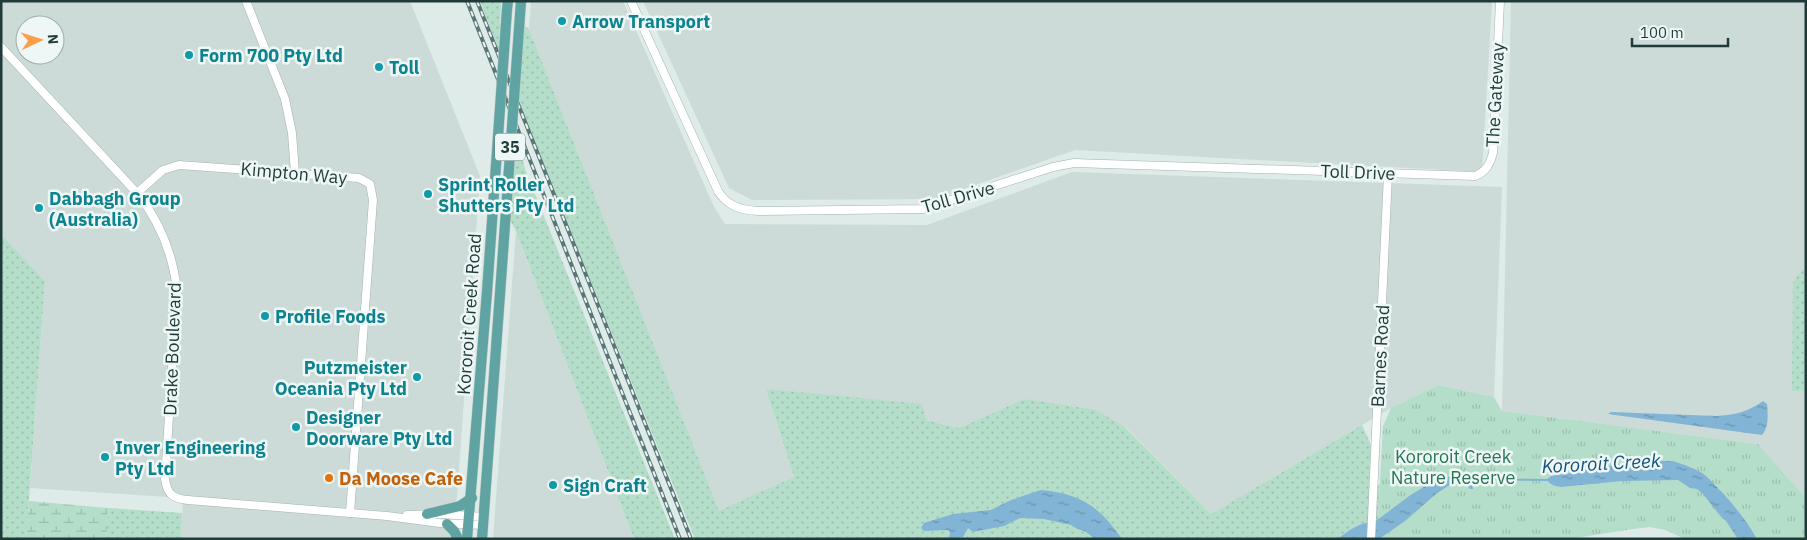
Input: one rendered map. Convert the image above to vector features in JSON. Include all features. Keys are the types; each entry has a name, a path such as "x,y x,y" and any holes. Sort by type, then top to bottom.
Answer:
{"main road":[{"name":"Kororoit Creek Road","path":"468,539 508,1"},
{"name":"Kororoit Creek Road","path":"482,539 521,1"},
{"path":"427,514 460,506 472,498"},
{"path":"447,524 454,531 458,539"}],"street":[{"path":"246,1 285,99 292,133 295,173"},
{"name":"Toll Drive","path":"632,1 718,191 726,202 739,208 758,210 923,209 1054,167 1074,163 1411,174"},
{"name":"The Gateway","path":"1411,174 1475,176 1485,171 1490,163 1494,144 1500,1"},
{"name":"Drake Boulevard","path":"1,47 137,193 151,212 166,241 172,257 177,309 165,479 168,492 173,497 188,500 387,516 447,524 483,521"},
{"name":"Kimpton Way","path":"137,193 163,170 179,165 363,179 370,184 373,194 350,513"},
{"name":"Barnes Road","path":"1371,539 1388,174"},
{"name":"Drake Boulevard","path":"387,516 427,514 469,521"}],"shaded area":[{"path":"1,1 410,1 480,176 454,539 181,539 183,498 30,488 45,281 1,234"},
{"path":"531,1 623,1 714,207 725,224 927,225 1072,172 1502,187 1494,397 1438,385 1391,408 1211,514 1127,428 1024,399 959,428 766,389 794,477 719,512 529,29"},
{"path":"643,1 1492,1 1482,172 1075,150 935,199 752,200 729,188"},
{"path":"1511,1 1806,1 1806,498 1758,444 1502,411"},
{"path":"516,231 634,539 493,539"}],"green space":[{"path":"480,1 501,1 499,51"},
{"path":"522,24 529,29 719,511 794,477 766,389 922,404 926,420 959,428 1024,399 1096,410 1126,428 1211,514 1362,425 1371,445 1369,489 1380,484 1377,539 695,539 517,99"},
{"path":"514,142 518,145 526,172 675,539 634,539 516,231 509,218"},
{"path":"1,234 45,281 26,539 1,539"},
{"path":"1802,270 1806,271 1806,391 1792,391 1793,282"},
{"name":"Kororoit Creek Nature Reserve","path":"1438,385 1494,397 1502,411 1758,444 1806,498 1806,539 1685,539 1665,530 1650,527 1569,539 1377,539 1383,426 1391,408"},
{"path":"29,501 108,508 106,539 26,539"},
{"path":"108,508 182,513 181,539 106,539"}],"water":[{"path":"1763,401 1767,404 1768,416 1766,428 1762,435 1608,414 1611,412 1723,416 1747,410"},
{"name":"Kororoit Creek","path":"1673,461 1695,469 1708,477 1736,509 1757,539 1738,539 1726,521 1703,494 1678,480 1622,481 1561,487 1551,484 1547,479 1554,475 1621,464"},
{"path":"1465,474 1471,478 1473,489 1470,489 1466,483 1456,482 1451,484 1382,537 1377,539 1337,539 1359,525 1374,522 1427,485 1452,476"},
{"path":"1041,490 1067,495 1088,504 1105,518 1122,539 1094,539 1088,533 1071,525 1044,519 1020,518 1004,526 973,532 968,528 963,537 949,539 950,532 948,530 924,531 921,528 924,523 953,514 991,510 1011,500"}],"waterway":[{"name":"Kororoit Creek","path":"1469,479 1549,480"}],"railway":[{"path":"467,1 680,539"},
{"path":"477,1 691,539"}],"place":[{"name":"Arrow Transport","path":"562,21"},
{"name":"Form 700 Pty Ltd","path":"189,55"},
{"name":"Toll","path":"379,67"},
{"name":"Sprint Roller Shutters Pty Ltd","path":"428,194"},
{"name":"Dabbagh Group (Australia)","path":"39,208"},
{"name":"Profile Foods","path":"265,316"},
{"name":"Putzmeister Oceania Pty Ltd","path":"417,377"},
{"name":"Designer Doorware Pty Ltd","path":"296,427"},
{"name":"Inver Engineering Pty Ltd","path":"105,457"},
{"name":"Da Moose Cafe","path":"329,478"},
{"name":"Sign Craft","path":"553,485"}]}
